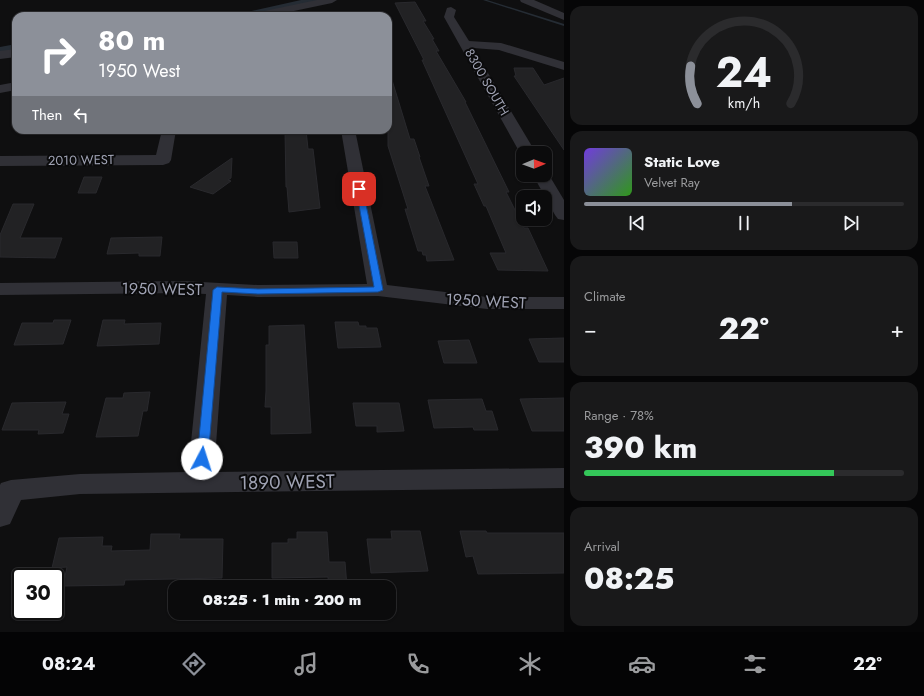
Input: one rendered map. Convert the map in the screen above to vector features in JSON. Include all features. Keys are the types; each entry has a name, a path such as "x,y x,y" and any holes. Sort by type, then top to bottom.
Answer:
{"street":[{"path":"275,12 332,0"},
{"path":"525,0 564,17"},
{"path":"316,4 320,12"},
{"name":"8300 SOUTH","path":"451,10 449,17 524,146"},
{"path":"465,44 501,47 564,66"},
{"path":"0,55 12,54"},
{"path":"0,89 12,87"},
{"name":"2010 WEST","path":"0,161 163,160 168,134"},
{"path":"349,134 378,290"},
{"path":"547,182 558,194 564,215"},
{"name":"1950 WEST","path":"0,289 183,287 258,291 378,290 487,303 564,303"},
{"path":"200,483 217,290"},
{"name":"1890 WEST","path":"0,516 11,490 80,484 564,478"}],"building":[{"path":"415,2 426,21 423,21 434,39 432,39 439,51 436,51 466,102 509,192 506,192 516,212 516,226 528,228 548,271 498,270 490,253 506,253 486,206 484,206 474,184 478,184 422,60 424,60 395,3"},
{"path":"514,68 533,68 544,85 564,78 564,150 514,76 516,76"},
{"path":"392,80 410,139 414,139 429,186 425,186 454,260 427,261 426,255 423,255 422,251 418,251 405,209 408,209 388,146 388,134 392,134"},
{"path":"285,134 306,134 308,149 313,149 320,208 289,212 286,187"},
{"path":"232,158 231,178 228,180 231,181 213,194 190,187"},
{"path":"84,177 102,177 96,193 78,193"},
{"path":"13,204 34,204 20,238 62,238 55,258 0,257 0,235"},
{"path":"162,237 160,256 139,256 139,253 107,254 111,238"},
{"path":"273,242 297,242 298,258 274,258"},
{"path":"54,320 71,320 63,344 14,345 22,323 53,323"},
{"path":"103,320 125,320 124,324 161,323 159,344 97,346"},
{"path":"335,322 358,322 359,326 366,326 366,328 377,328 381,347 338,348"},
{"path":"304,325 311,433 271,434 271,407 265,407 266,345 269,345 269,326"},
{"path":"564,338 564,362 539,362 529,339"},
{"path":"469,340 477,363 444,363 438,341"},
{"path":"150,392 147,411 143,411 138,436 96,437 106,398 123,398 124,393"},
{"path":"564,398 564,431 532,431 520,399"},
{"path":"482,399 486,411 492,411 498,430 474,430 473,427 434,428 428,400"},
{"path":"66,402 62,414 69,414 63,433 38,434 39,430 2,430 12,403"},
{"path":"353,403 399,403 404,431 377,432 377,426 356,426"},
{"path":"391,531 420,531 428,571 371,573 367,539 392,539"},
{"path":"460,531 486,531 487,533 564,533 564,573 478,574 473,556 466,557"},
{"path":"297,532 327,532 329,562 345,562 346,580 328,580 328,577 272,578 272,543 288,543 288,539 297,539"},
{"path":"151,534 180,534 179,539 223,539 222,578 125,580 124,585 64,586 67,567 52,568 59,538 103,537 102,546 112,546 111,551 150,550"}],"waterway":[{"path":"256,12 318,0"},
{"path":"484,0 564,25"},
{"path":"0,51 12,49"}],"route":[{"path":"202,459 217,290 378,290 377,277 359,189"}]}
